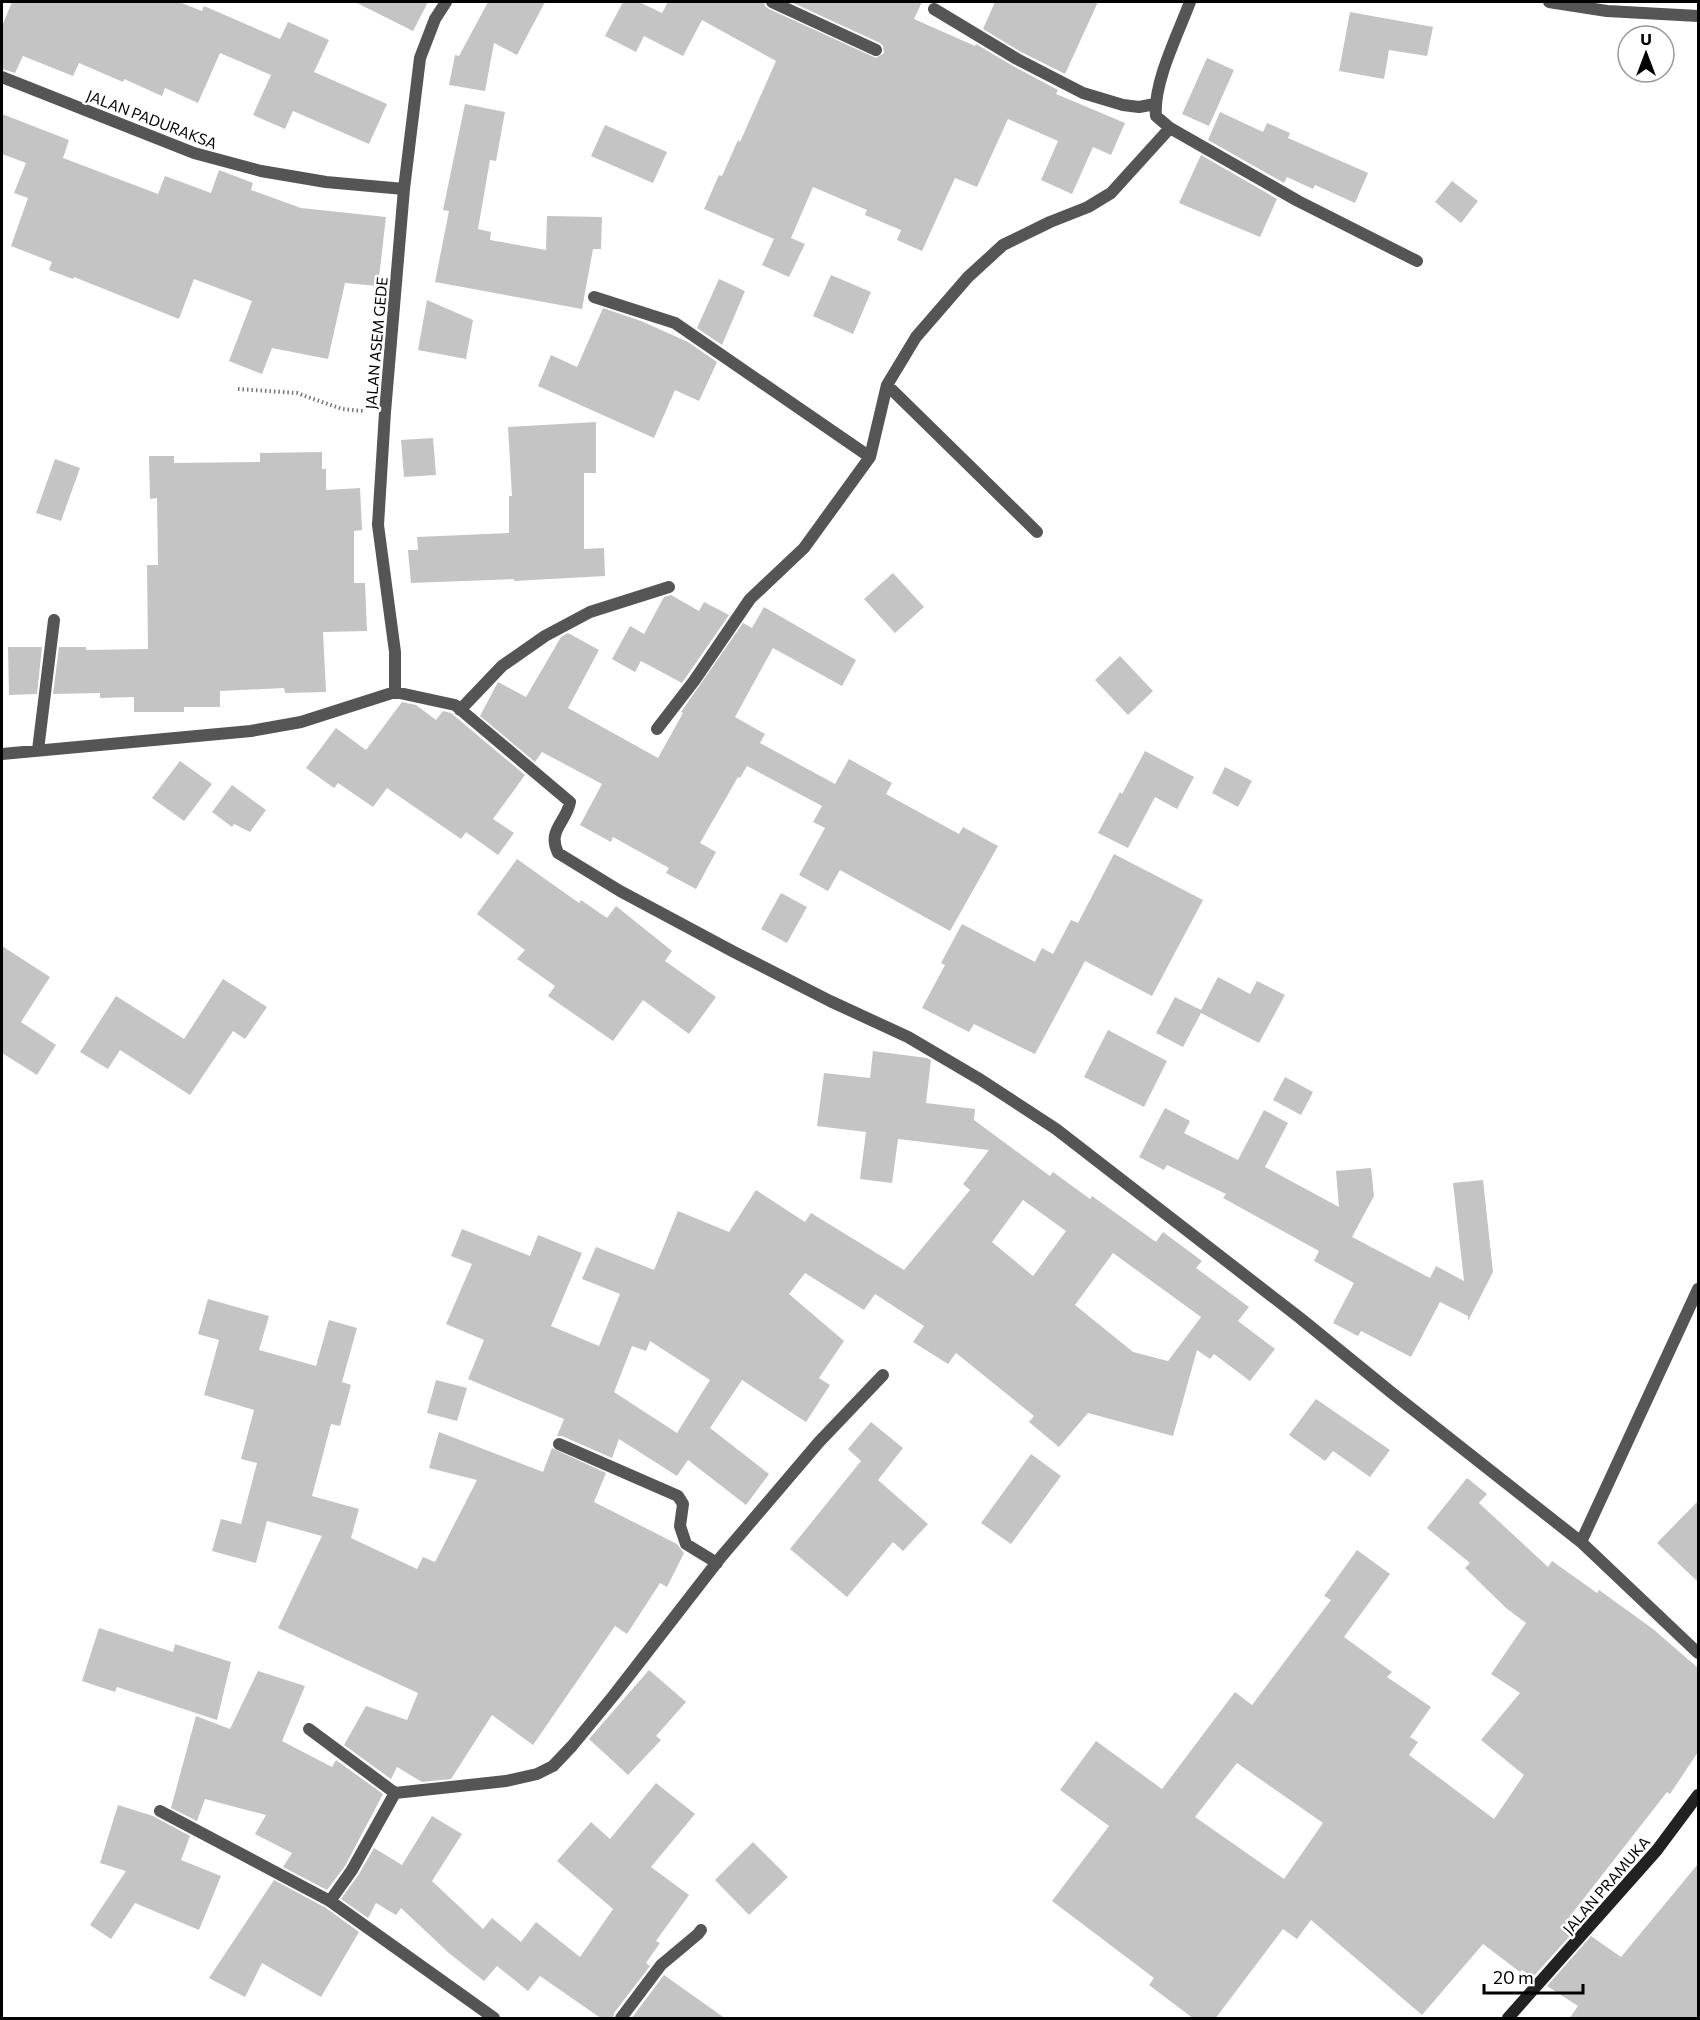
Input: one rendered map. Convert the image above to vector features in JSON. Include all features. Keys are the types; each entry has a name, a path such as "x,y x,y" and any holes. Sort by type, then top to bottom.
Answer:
{"street":[{"name":"JALAN ASEM GEDE","path":"395,692 395,652 378,525 385,412 404,189 420,57 435,19 446,2"},
{"path":"772,2 876,50"},
{"path":"1190,2 1161,80 1155,104 1156,116 1170,128 1298,201 1417,261"},
{"path":"1549,2 1607,11 1698,16"},
{"path":"934,9 1017,59 1083,93 1123,105 1139,107 1155,104"},
{"name":"JALAN PADURAKSA","path":"2,77 194,153 261,171 326,182 404,189"},
{"path":"657,729 694,681 750,599 804,548 870,457 887,385 916,337 968,277 1003,244 1088,207 1111,193 1170,128"},
{"path":"594,297 675,323 870,457"},
{"path":"887,385 1037,532"},
{"path":"460,710 502,666 545,636 590,612 669,587"},
{"path":"38,750 54,620"},
{"path":"2,754 251,731 301,722 395,692 455,705 570,802 569,811 553,836 558,853 620,891 830,1001 908,1037 981,1080 1056,1129 1300,1317 1392,1393 1581,1542 1698,1653"},
{"path":"1581,1542 1698,1289"},
{"path":"309,1729 395,1794 506,1781 537,1774 553,1766 614,1695 717,1563 819,1442 883,1375"},
{"path":"559,1444 678,1496 682,1504 680,1526 686,1544 717,1563"},
{"path":"330,1901 352,1870 395,1794"},
{"name":"JALAN PRAMUKA","path":"1508,2019 1657,1850 1698,1795"},
{"path":"160,1811 330,1901 494,2019"},
{"path":"621,2019 661,1965 700,1930"}],"path":[{"path":"238,389 297,393 342,409 385,412"}],"building":[{"path":"12,2 179,2 202,11 204,6 280,39 288,22 329,40 314,72 387,104 369,144 293,111 285,129 253,115 271,75 220,53 198,103 165,88 162,96 79,63 73,76 23,56 15,73 2,69 2,26"},
{"path":"355,2 428,2 413,31"},
{"path":"488,2 545,2 517,55 494,43 485,91 449,85 455,55 459,56"},
{"path":"623,2 639,2 662,13 668,2 764,2 769,9 876,58 884,53 880,43 791,2 922,2 914,19 975,46 976,44 1058,90 1056,94 1125,123 1111,155 1093,147 1072,194 1041,180 1058,141 1008,119 977,187 955,178 922,251 897,240 901,230 865,215 867,210 813,187 791,238 805,244 789,277 762,265 774,239 704,209 719,175 722,176 738,140 740,142 776,61 702,20 683,56 644,36 636,52 605,36"},
{"path":"995,2 1098,2 1065,74 1021,52 983,29"},
{"path":"1350,12 1433,27 1427,56 1389,50 1384,79 1339,71"},
{"path":"1207,58 1234,70 1209,126 1182,114"},
{"path":"465,104 505,112 496,161 490,160 478,229 491,232 490,240 546,250 547,216 602,217 601,249 593,249 582,309 435,282 449,211 443,210"},
{"path":"1220,112 1263,132 1267,123 1290,133 1288,138 1368,173 1355,203 1315,185 1313,189 1287,177 1284,183 1208,140"},
{"path":"2,114 69,140 63,158 158,194 165,176 211,193 219,170 253,183 251,190 301,208 386,217 378,286 345,283 328,359 272,348 262,374 229,361 252,301 194,279 179,319 74,277 73,279 49,270 52,262 11,246 28,198 14,193 26,163 2,154"},
{"path":"605,125 667,152 653,183 591,156"},
{"path":"1201,155 1277,199 1260,237 1179,203"},
{"path":"1452,181 1478,201 1461,223 1435,202"},
{"path":"831,275 871,292 853,334 813,316"},
{"path":"719,279 745,291 722,345 697,328"},
{"path":"427,300 473,320 466,359 418,350"},
{"path":"603,308 641,321 688,342 717,362 699,401 675,390 654,438 538,386 551,355 577,367"},
{"path":"596,422 596,473 584,473 584,549 604,548 605,576 411,583 408,550 418,550 417,537 509,533 509,496 512,496 508,427"},
{"path":"433,438 436,475 404,477 401,440"},
{"path":"322,452 322,469 326,469 326,490 360,488 362,530 354,531 354,583 365,583 367,631 323,632 326,692 285,693 284,688 220,691 220,707 184,707 184,712 134,712 134,697 100,698 100,693 53,694 59,647 86,647 86,650 148,649 147,565 158,565 157,498 150,499 149,456 174,456 174,463 260,462 260,453"},
{"path":"55,459 80,468 61,521 36,513"},
{"path":"893,573 924,607 895,633 864,599"},
{"path":"671,595 699,611 704,602 729,615 682,683 641,661 635,672 612,659 630,626 644,634 664,597"},
{"path":"764,607 856,660 842,686 773,648 735,717 765,734 760,743 835,784 849,759 892,783 886,794 959,834 963,827 998,846 950,931 840,870 828,891 799,875 825,828 813,822 822,806 747,766 740,778 738,777 700,843 716,852 696,889 666,873 669,868 613,837 611,842 580,825 602,784 542,752 535,762 480,716 498,682 526,697 561,637 568,633 599,650 568,708 658,758 683,713 681,712 743,623 752,628"},
{"path":"8,647 42,647 37,694 9,695"},
{"path":"1120,656 1153,691 1128,715 1095,680"},
{"path":"402,702 416,705 436,720 443,711 451,713 525,775 493,819 514,833 498,855 466,832 461,839 387,788 373,807 338,783 334,788 306,768 336,728 366,750"},
{"path":"1145,751 1194,777 1177,809 1155,797 1128,848 1098,833"},
{"path":"180,761 212,784 184,821 152,798"},
{"path":"1225,767 1252,781 1238,807 1212,793"},
{"path":"232,785 266,810 250,832 234,824 232,827 212,812"},
{"path":"1114,854 1203,900 1152,996 1085,961 1035,1054 974,1024 969,1032 922,1008 945,965 941,963 962,924 1035,962 1042,948 1053,954 1071,920 1078,923"},
{"path":"517,859 579,903 581,900 607,918 616,906 672,951 665,961 716,997 689,1034 643,1000 613,1041 548,996 555,986 517,959 525,950 477,914"},
{"path":"781,893 807,907 787,943 761,929"},
{"path":"2,946 50,977 21,1022 56,1045 37,1075 2,1053"},
{"path":"1218,977 1250,994 1257,981 1285,995 1259,1043 1201,1013 1183,1047 1156,1033 1175,997 1201,1010"},
{"path":"223,979 267,1007 245,1039 233,1031 190,1095 120,1050 108,1069 80,1052 116,996 184,1039"},
{"path":"1108,1030 1167,1061 1144,1107 1084,1077"},
{"path":"873,1051 931,1060 926,1103 975,1109 974,1120 1050,1176 1053,1172 1090,1199 1092,1196 1156,1242 1163,1232 1202,1261 1196,1268 1249,1307 1238,1321 1275,1349 1250,1381 1214,1354 1210,1359 1197,1350 1173,1436 1088,1413 1059,1447 1029,1422 1034,1416 956,1353 948,1364 913,1342 924,1326 875,1294 864,1310 805,1273 789,1294 844,1341 819,1378 830,1385 806,1422 742,1380 710,1428 769,1474 746,1505 688,1460 677,1476 619,1439 612,1458 562,1436 557,1436 564,1419 468,1379 484,1340 446,1324 472,1264 451,1256 462,1229 530,1256 538,1235 582,1253 551,1326 599,1346 620,1294 582,1279 596,1247 654,1270 678,1211 729,1232 756,1190 805,1222 811,1213 904,1270 970,1190 963,1184 989,1150 898,1139 892,1183 860,1179 866,1132 817,1126 824,1073 870,1078","holes":["1023,1200 1066,1231 1033,1276 992,1242","1113,1253 1201,1317 1168,1361 1133,1352 1075,1305","650,1341 710,1380 677,1433 614,1392 632,1346 646,1351"]},
{"path":"1285,1077 1313,1092 1301,1115 1273,1100"},
{"path":"1165,1108 1190,1121 1184,1133 1238,1160 1264,1110 1288,1123 1265,1167 1339,1207 1336,1171 1371,1168 1374,1196 1352,1237 1430,1278 1436,1266 1464,1281 1453,1183 1483,1180 1493,1272 1468,1321 1468,1316 1440,1302 1411,1357 1361,1331 1358,1336 1333,1323 1354,1283 1314,1261 1319,1251 1223,1198 1226,1194 1167,1165 1164,1170 1139,1157"},
{"path":"208,1299 269,1316 259,1350 316,1366 329,1320 357,1328 342,1382 351,1385 340,1426 331,1424 312,1496 359,1509 351,1538 417,1569 423,1557 435,1562 477,1480 429,1468 439,1432 543,1472 552,1448 606,1473 594,1502 677,1544 684,1553 667,1587 660,1583 627,1634 615,1626 533,1745 492,1715 451,1779 422,1782 397,1767 391,1779 344,1745 366,1706 407,1720 418,1693 278,1628 322,1536 267,1521 256,1563 212,1551 221,1519 241,1524 257,1463 241,1459 254,1410 204,1395 219,1340 198,1334"},
{"path":"436,1380 467,1388 457,1421 427,1413"},
{"path":"1316,1399 1390,1450 1370,1477 1333,1451 1325,1461 1289,1435"},
{"path":"871,1422 903,1448 878,1480 928,1524 903,1551 893,1542 847,1597 790,1549 861,1461 848,1449"},
{"path":"1031,1454 1061,1476 1011,1544 981,1523"},
{"path":"1467,1478 1487,1494 1479,1503 1548,1567 1552,1561 1597,1593 1599,1590 1653,1629 1698,1668 1698,1752 1670,1794 1667,1792 1567,1920 1578,1927 1533,1977 1522,1970 1520,1972 1483,1944 1422,2015 1311,1920 1297,1939 1283,1929 1215,2019 1194,2019 1149,1985 1154,1978 1052,1901 1109,1826 1060,1790 1096,1741 1162,1789 1235,1692 1252,1705 1331,1600 1324,1596 1357,1550 1390,1574 1344,1637 1392,1672 1387,1677 1431,1707 1410,1737 1418,1742 1409,1755 1494,1819 1524,1775 1481,1740 1520,1693 1491,1674 1526,1623 1506,1608 1465,1568 1470,1563 1427,1528","holes":["1237,1763 1323,1823 1284,1879 1195,1817"]},
{"path":"1698,1501 1698,1582 1657,1543"},
{"path":"99,1628 173,1652 175,1644 231,1662 217,1720 117,1687 115,1692 82,1681"},
{"path":"649,1670 686,1702 656,1736 661,1740 628,1775 589,1739"},
{"path":"258,1671 305,1686 282,1741 332,1767 336,1760 383,1794 345,1866 327,1890 283,1867 292,1853 255,1834 266,1815 205,1799 197,1821 171,1808 196,1716 230,1729"},
{"path":"656,1783 695,1814 651,1867 689,1895 656,1941 660,1943 646,1963 650,1966 614,2013 613,2019 602,2019 540,1976 528,1991 497,1966 484,1981 450,1954 401,1908 396,1915 376,1903 368,1918 341,1899 374,1848 402,1865 432,1816 462,1834 432,1881 483,1929 492,1918 521,1942 536,1922 580,1957 613,1909 557,1861 591,1822 610,1839"},
{"path":"118,1805 153,1816 190,1836 181,1860 221,1876 199,1930 135,1903 111,1939 90,1925 126,1871 100,1863"},
{"path":"753,1842 788,1877 749,1915 715,1880"},
{"path":"1698,1864 1698,2019 1569,2019 1578,2006 1547,1986 1591,1936 1621,1957"},
{"path":"274,1880 326,1908 359,1932 321,1997 262,1963 245,1997 209,1978"},
{"path":"664,1975 726,2019 631,2019"}]}
